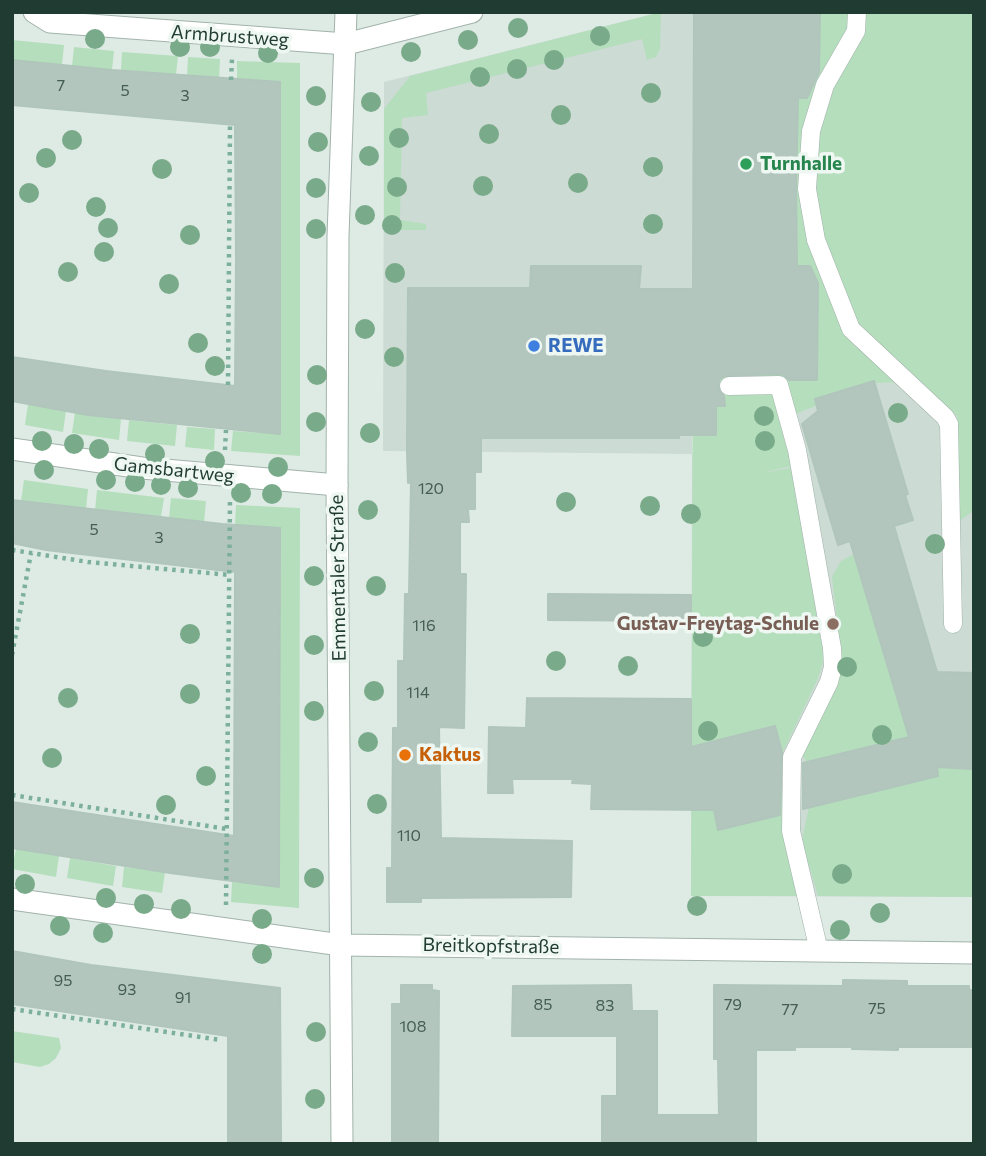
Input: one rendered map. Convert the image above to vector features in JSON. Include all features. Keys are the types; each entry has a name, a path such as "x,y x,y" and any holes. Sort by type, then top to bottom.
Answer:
{"street":[{"name":"Armbrustweg","path":"34,12 50,22 346,44 472,12"},
{"name":"Emmentaler Straße","path":"342,1144 337,485 338,236 346,12"},
{"name":"Gamsbartweg","path":"12,449 142,468 337,485"},
{"name":"Breitkopfstraße","path":"12,899 341,945 974,953"}],"lane":[{"path":"857,12 856,30 825,85 811,131 807,189 816,240 851,330 945,417 949,424 953,624"},
{"path":"729,386 779,385 797,450 832,648 833,667 829,682 792,757 791,831 819,950"}],"path":[{"path":"231,80 232,54"},
{"path":"228,385 230,125"},
{"path":"225,458 226,430"},
{"path":"226,905 230,494"},
{"path":"12,550 88,562 230,575"},
{"path":"12,655 31,553"},
{"path":"12,795 227,829"},
{"path":"12,1009 220,1040"}],"shaded area":[{"path":"661,12 694,12 692,454 383,451 384,82"},
{"name":"Gustav-Freytag-Schule","path":"974,380 974,897 691,896 692,454 875,383"}],"green space":[{"path":"661,12 660,49 656,57 647,60 642,39 426,93 428,115 402,118 400,220 426,224 426,230 384,230 384,109 410,76"},
{"path":"694,12 974,12 974,510 958,522 957,416 919,382 875,383 780,420 792,466 760,473 791,468 823,651 818,678 782,754 782,826 798,896 691,896"},
{"path":"12,40 64,45 62,65 12,60"},
{"path":"74,47 114,51 112,70 72,66"},
{"path":"122,52 178,56 176,75 121,71"},
{"path":"188,57 220,59 219,79 187,76"},
{"path":"237,61 300,63 300,456 231,451 233,431 280,434 280,83 237,80"},
{"path":"28,404 66,411 63,432 25,425"},
{"path":"75,412 121,419 119,440 72,433"},
{"path":"129,420 177,425 175,446 127,441"},
{"path":"187,427 215,429 214,450 185,447"},
{"path":"24,480 88,489 86,509 21,501"},
{"path":"97,490 164,498 161,517 95,510"},
{"path":"171,498 206,501 204,522 169,518"},
{"path":"236,505 300,508 299,908 231,902 232,882 279,886 280,529 235,525"},
{"path":"854,554 909,737 807,762 801,754 842,659 832,577 841,561"},
{"path":"937,765 974,769 974,897 818,896 802,841 809,806 938,776"},
{"path":"16,849 59,856 56,877 12,869"},
{"path":"70,858 116,866 113,886 67,878"},
{"path":"124,867 165,872 162,893 122,887"},
{"path":"12,1031 59,1038 61,1048 56,1058 40,1067 12,1062"}],"building":[{"path":"694,12 820,12 819,72 807,98 798,98 796,188 797,266 810,266 818,283 817,380 789,380 779,374 724,376 719,380 718,387 724,396 725,406 716,406 716,435 679,435 679,438 481,438 481,472 475,472 475,509 468,509 469,522 460,522 460,574 466,574 464,728 439,727 441,838 572,841 571,897 421,898 421,902 387,902 387,868 392,868 393,728 398,728 398,661 404,661 405,594 409,594 411,482 408,483 407,452 408,288 530,288 531,266 641,266 639,289 693,289"},
{"path":"12,60 280,82 280,434 88,415 12,401 12,357 235,386 236,258 235,125 12,105"},
{"path":"874,381 908,494 905,495 913,520 894,526 937,672 974,673 974,769 937,767 938,776 803,809 803,763 909,737 850,541 838,545 802,424 818,411 815,399"},
{"path":"12,500 280,528 279,887 12,848 12,802 234,836 235,572 46,550 12,543"},
{"path":"548,594 691,595 691,621 548,620"},
{"path":"527,698 691,699 691,747 775,726 782,752 780,815 718,830 714,810 591,809 592,784 572,783 573,779 512,779 513,793 488,793 489,727 526,728"},
{"path":"12,951 91,965 280,988 281,1144 228,1144 228,1036 12,1004"},
{"path":"843,980 907,981 907,986 969,986 969,990 974,990 974,1047 898,1047 898,1050 795,1047 795,1050 756,1050 756,1144 602,1144 602,1096 617,1096 617,1036 512,1036 513,986 631,985 632,1011 657,1011 657,1115 719,1115 718,1059 714,1059 714,985 843,986"},
{"path":"401,985 432,985 432,990 439,991 438,1144 392,1144 392,1004 401,1004"}],"place":[{"name":"Turnhalle","path":"746,164"},
{"name":"REWE","path":"534,346"},
{"name":"Gustav-Freytag-Schule","path":"833,624"},
{"name":"Kaktus","path":"405,755"}]}
